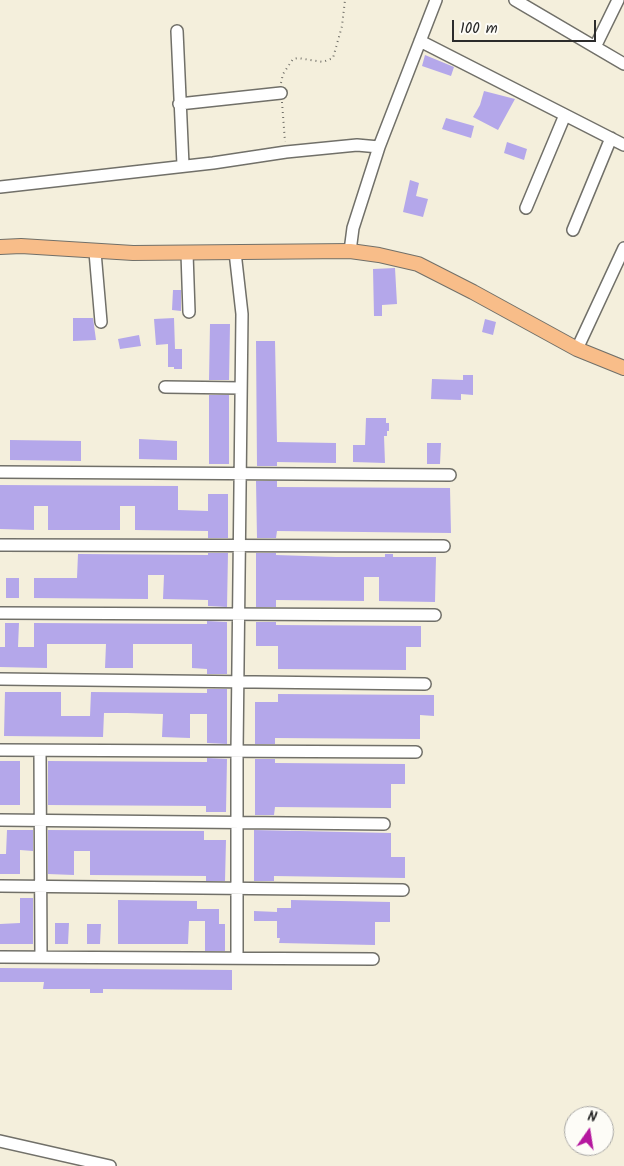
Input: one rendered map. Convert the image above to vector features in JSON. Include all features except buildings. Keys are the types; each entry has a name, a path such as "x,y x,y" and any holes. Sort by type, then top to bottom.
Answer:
{"main road":[{"path":"0,247 21,246 95,252 350,251 379,255 418,264 577,349 624,368"}],"street":[{"path":"350,251 353,228 379,147 436,0"},
{"path":"514,0 624,64"},
{"path":"595,47 618,0"},
{"path":"177,31 182,165"},
{"path":"420,41 624,145"},
{"path":"179,104 281,93"},
{"path":"526,208 565,115"},
{"path":"572,230 611,138"},
{"path":"0,187 213,163 286,152 357,145 379,147"},
{"path":"577,349 624,248"},
{"path":"95,252 101,322"},
{"path":"235,252 242,314 238,614 237,958"},
{"path":"187,253 189,312"},
{"path":"165,387 241,388"},
{"path":"0,472 450,475"},
{"path":"0,545 444,546"},
{"path":"1,613 435,615"},
{"path":"0,679 425,684"},
{"path":"0,750 416,752"},
{"path":"40,751 41,957"},
{"path":"0,820 384,824"},
{"path":"0,886 403,890"},
{"path":"0,957 373,959"},
{"path":"0,1141 110,1166"}],"path":[{"path":"286,152 281,93 283,74 293,60 298,58 323,62 333,58 342,26 345,0"}]}
